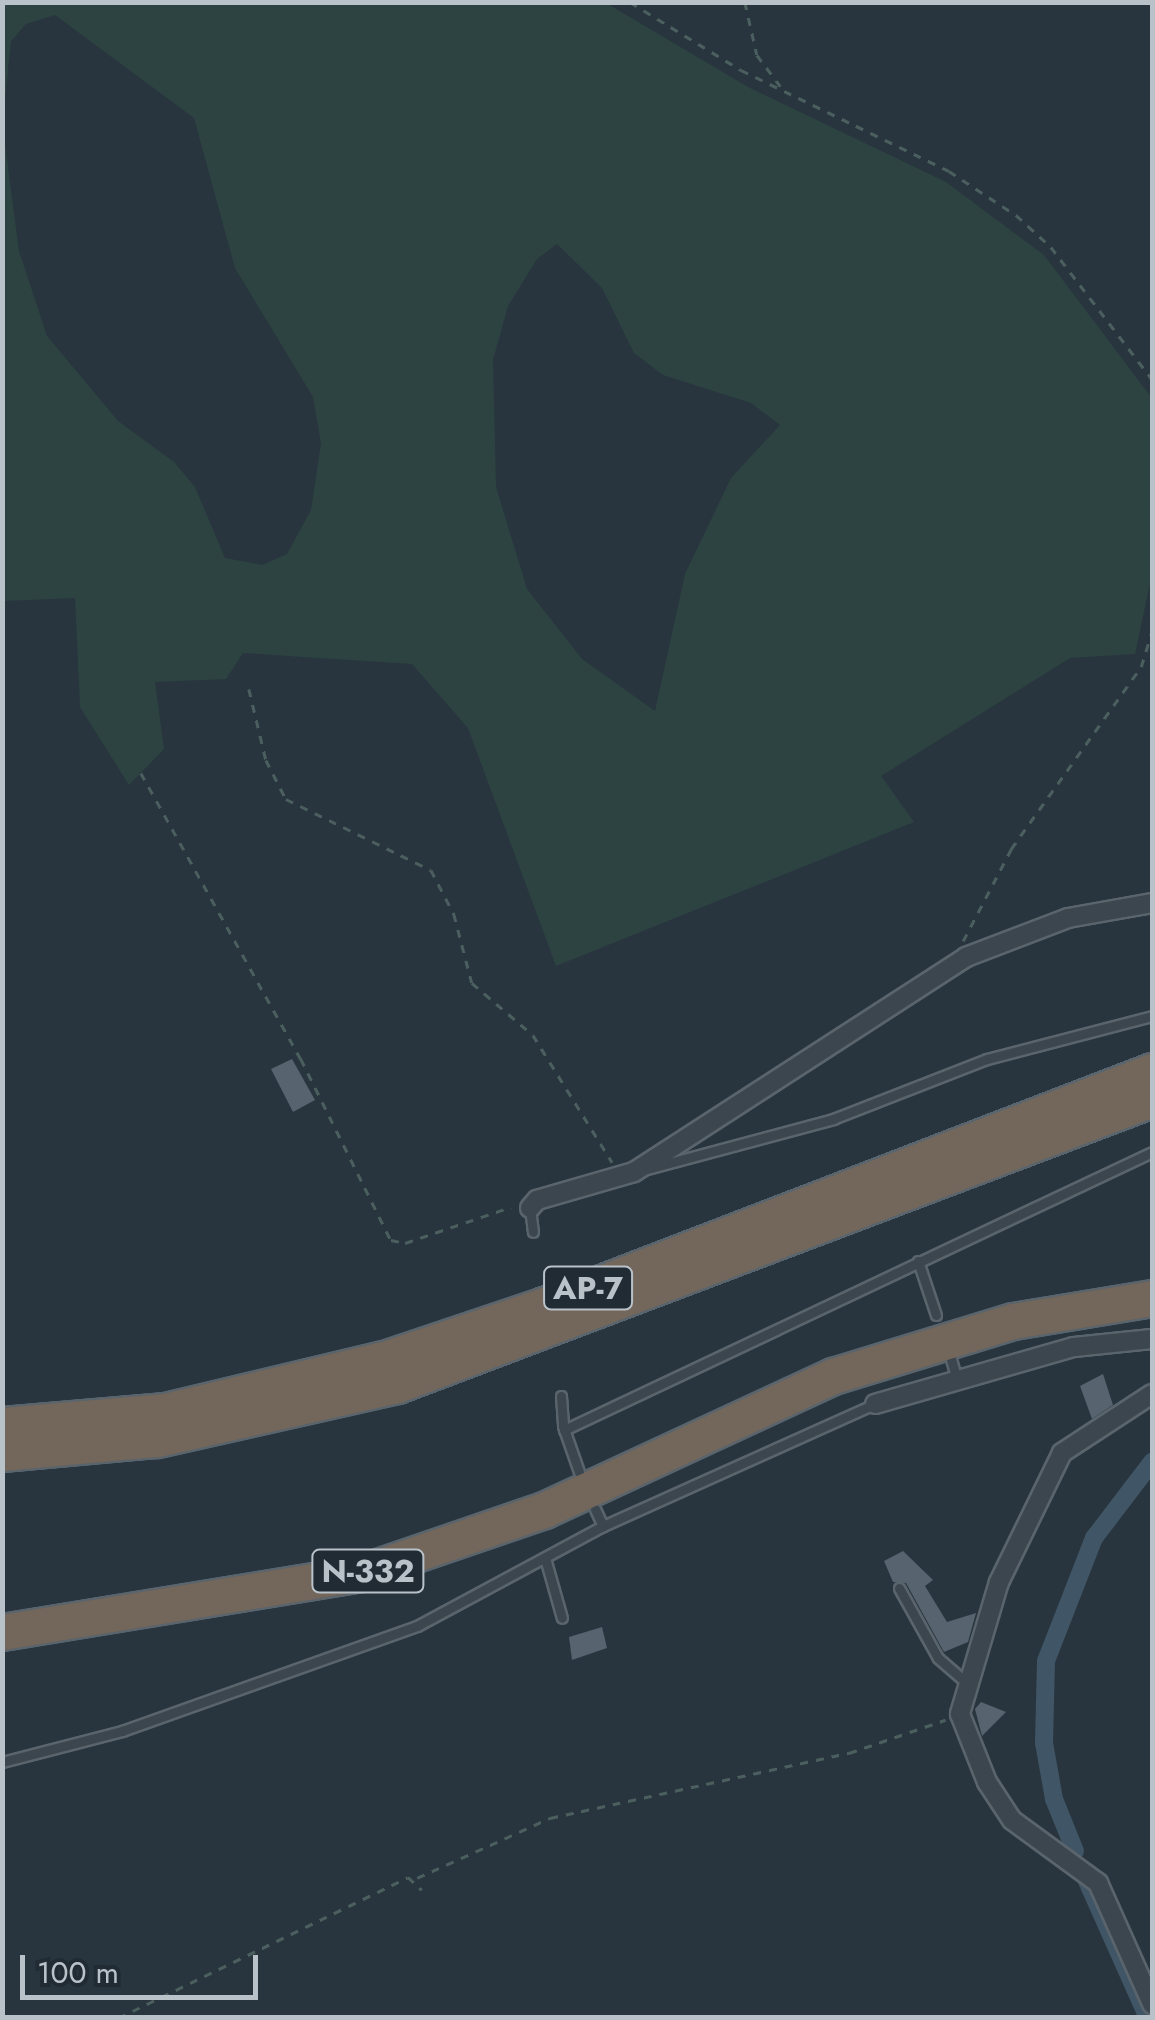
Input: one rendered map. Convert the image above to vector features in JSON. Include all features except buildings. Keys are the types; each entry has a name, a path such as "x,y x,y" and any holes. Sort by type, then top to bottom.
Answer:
{"highway":[{"name":"AP-7","path":"2,1425 165,1411 384,1359 544,1305 1152,1071"},
{"name":"AP-7","path":"2,1453 158,1440 396,1385 1152,1099"},
{"path":"712,1431 755,1397 892,1342 1034,1304 1152,1286"},
{"name":"N-332","path":"2,1632 357,1574 518,1521 712,1431 911,1348 1013,1321 1152,1298"}],"street":[{"path":"530,1208 537,1200 639,1169 966,957 1068,918 1152,903"},
{"path":"874,1404 953,1368 1110,1339 1152,1339"},
{"path":"1152,1394 1062,1452 1016,1539 967,1683 961,1718 987,1782 1021,1831 1098,1884 1152,2004"}],"lane":[{"path":"639,1169 799,1129 987,1059 1152,1016"},
{"path":"564,1430 1152,1152"},
{"path":"530,1208 534,1232"},
{"path":"918,1261 936,1315"},
{"path":"562,1396 564,1430 579,1472"},
{"path":"2,1762 122,1731 316,1666 416,1626 603,1526 874,1404"},
{"path":"595,1509 603,1526"},
{"path":"544,1558 562,1618"},
{"path":"899,1588 938,1658 967,1683"}],"path":[{"path":"630,2 780,87 949,172 1016,215 1051,247 1152,379"},
{"path":"745,2 757,54 780,87"},
{"path":"966,957 966,931 1011,849 1141,667 1152,630"},
{"path":"248,689 266,760 286,799 431,870 454,914 472,983 533,1035 620,1176"},
{"path":"141,773 301,1059 392,1240 405,1243 520,1204 530,1208"},
{"path":"417,1878 550,1818 849,1753 961,1718"},
{"path":"118,2018 408,1877 422,1890"}],"green space":[{"path":"3,2 606,3 748,87 946,182 1044,255 1151,397 1152,574 1135,654 1070,658 881,776 914,822 556,966 468,728 412,664 243,653 226,679 155,682 164,749 129,785 80,707 75,598 3,601 3,130 19,251 47,336 118,421 174,462 195,487 225,558 262,565 287,554 311,510 321,443 313,397 235,268 194,118 55,15 26,24 11,41 3,116","holes":["557,244 602,288 634,353 663,375 751,403 780,425 731,478 685,574 655,711 582,659 527,589 496,487 493,360 508,306 537,259"]}],"waterway":[{"path":"1075,1851 1054,1799 1044,1743 1046,1661 1094,1538 1152,1462"},
{"path":"1087,1881 1148,2018"}]}
